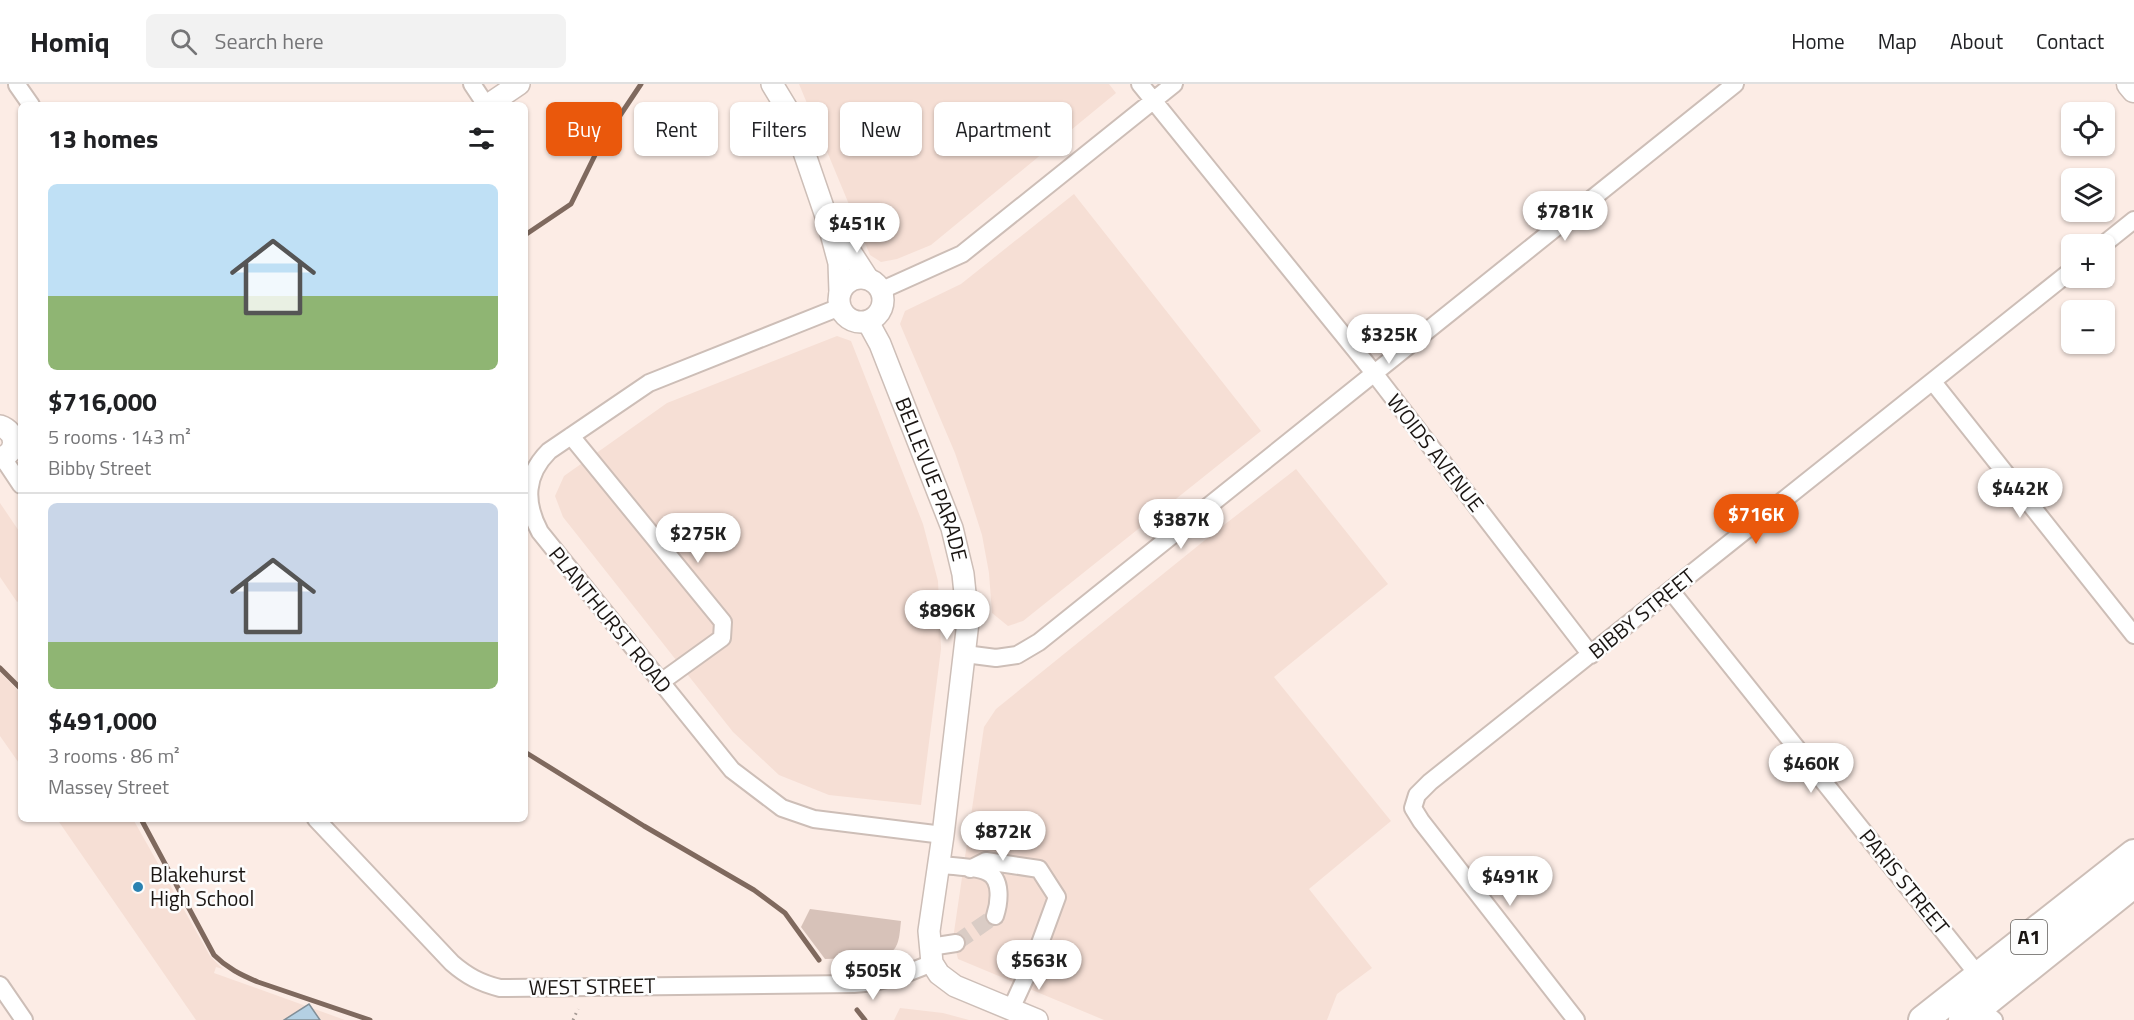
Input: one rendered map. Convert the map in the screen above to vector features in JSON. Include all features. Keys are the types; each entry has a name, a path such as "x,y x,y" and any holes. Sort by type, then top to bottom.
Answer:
{"highway":[{"name":"A1","path":"1923,1020 2134,854"},
{"name":"A1","path":"1979,1016 2134,883"}],"main road":[{"path":"2129,84 2134,90"}],"street":[{"path":"472,84 485,102"},
{"path":"492,102 519,84"},
{"path":"772,84 792,117 828,222 839,263 840,300 844,315 860,323 868,322 878,316 884,297 859,267 842,237 828,222"},
{"name":"WOIDS AVENUE","path":"1140,84 1374,373 1591,656"},
{"path":"840,300 844,286 852,280 875,285 962,255 1174,84"},
{"path":"965,654 996,658 1017,656 1039,642 1735,84"},
{"path":"17,85 29,102"},
{"path":"2115,235 2134,220"},
{"name":"BIBBY STREET","path":"1576,1020 1414,811 1413,804 1419,792 2061,279"},
{"name":"PLANTHURST ROAD","path":"840,300 649,383 549,451 539,461 534,471 529,493 533,519 540,532 732,770 782,808 814,819 943,835"},
{"name":"BELLEVUE PARADE","path":"868,322 880,344 952,528 963,574 967,612 965,654 929,931 931,955"},
{"path":"1933,382 2134,635"},
{"path":"10,427 14,447 12,452 1,458 18,481"},
{"path":"571,436 723,622 722,638 661,682"},
{"name":"PARIS STREET","path":"1671,591 1979,976"},
{"name":"WEST STREET","path":"319,822 452,963 482,984 500,988 878,983 896,978 931,955 956,943"},
{"path":"970,869 986,861 1039,869 1058,897 1035,957 1011,1009"},
{"path":"939,865 988,872 996,880 999,903 995,916"},
{"path":"931,955 939,974 955,986 1037,1020"},
{"path":"0,985 24,1020"}],"path":[{"path":"573,1020 578,1009"}],"shaded area":[{"path":"799,84 1109,84 1116,93 1072,129 1072,102 934,102 934,156 1039,156 931,245 897,259 881,262 870,255 828,154 828,102 806,102"},
{"path":"1074,194 1261,431 1023,621 1008,626 992,613 989,573 982,535 970,497 955,453 900,324 905,311 961,284"},
{"path":"837,336 851,341 923,524 938,581 941,649 921,805 829,795 779,775 733,732 563,517 555,496 564,476 667,403"},
{"path":"1296,469 1388,584 1274,677 1391,821 1309,889 1372,968 1337,994 1327,1020 1104,1020 958,959 953,939 984,727 996,709"},
{"path":"0,503 18,530 17,602 0,577"},
{"path":"0,672 18,691 18,762 0,736"},
{"name":"Blakehurst High School","path":"59,822 135,822 210,956 223,969 216,967 214,973 345,1020 196,1020"},
{"path":"810,909 901,921 897,944 892,952 881,957 825,959 801,927"},
{"path":"900,1008 943,1013 969,1020 894,1020"}],"building":[{"path":"309,1004 320,1020 284,1020"}],"waterway":[{"path":"528,233 571,204 599,147 641,84"},
{"path":"0,668 18,686"},
{"path":"528,754 644,826 754,890 785,913 819,960"},
{"path":"143,822 214,955 219,960 234,971 258,982 370,1020"},
{"path":"857,1010 865,1020"}],"tunnel":[{"path":"956,943 995,916"}],"place":[{"name":"Blakehurst High School","path":"138,887"}]}
